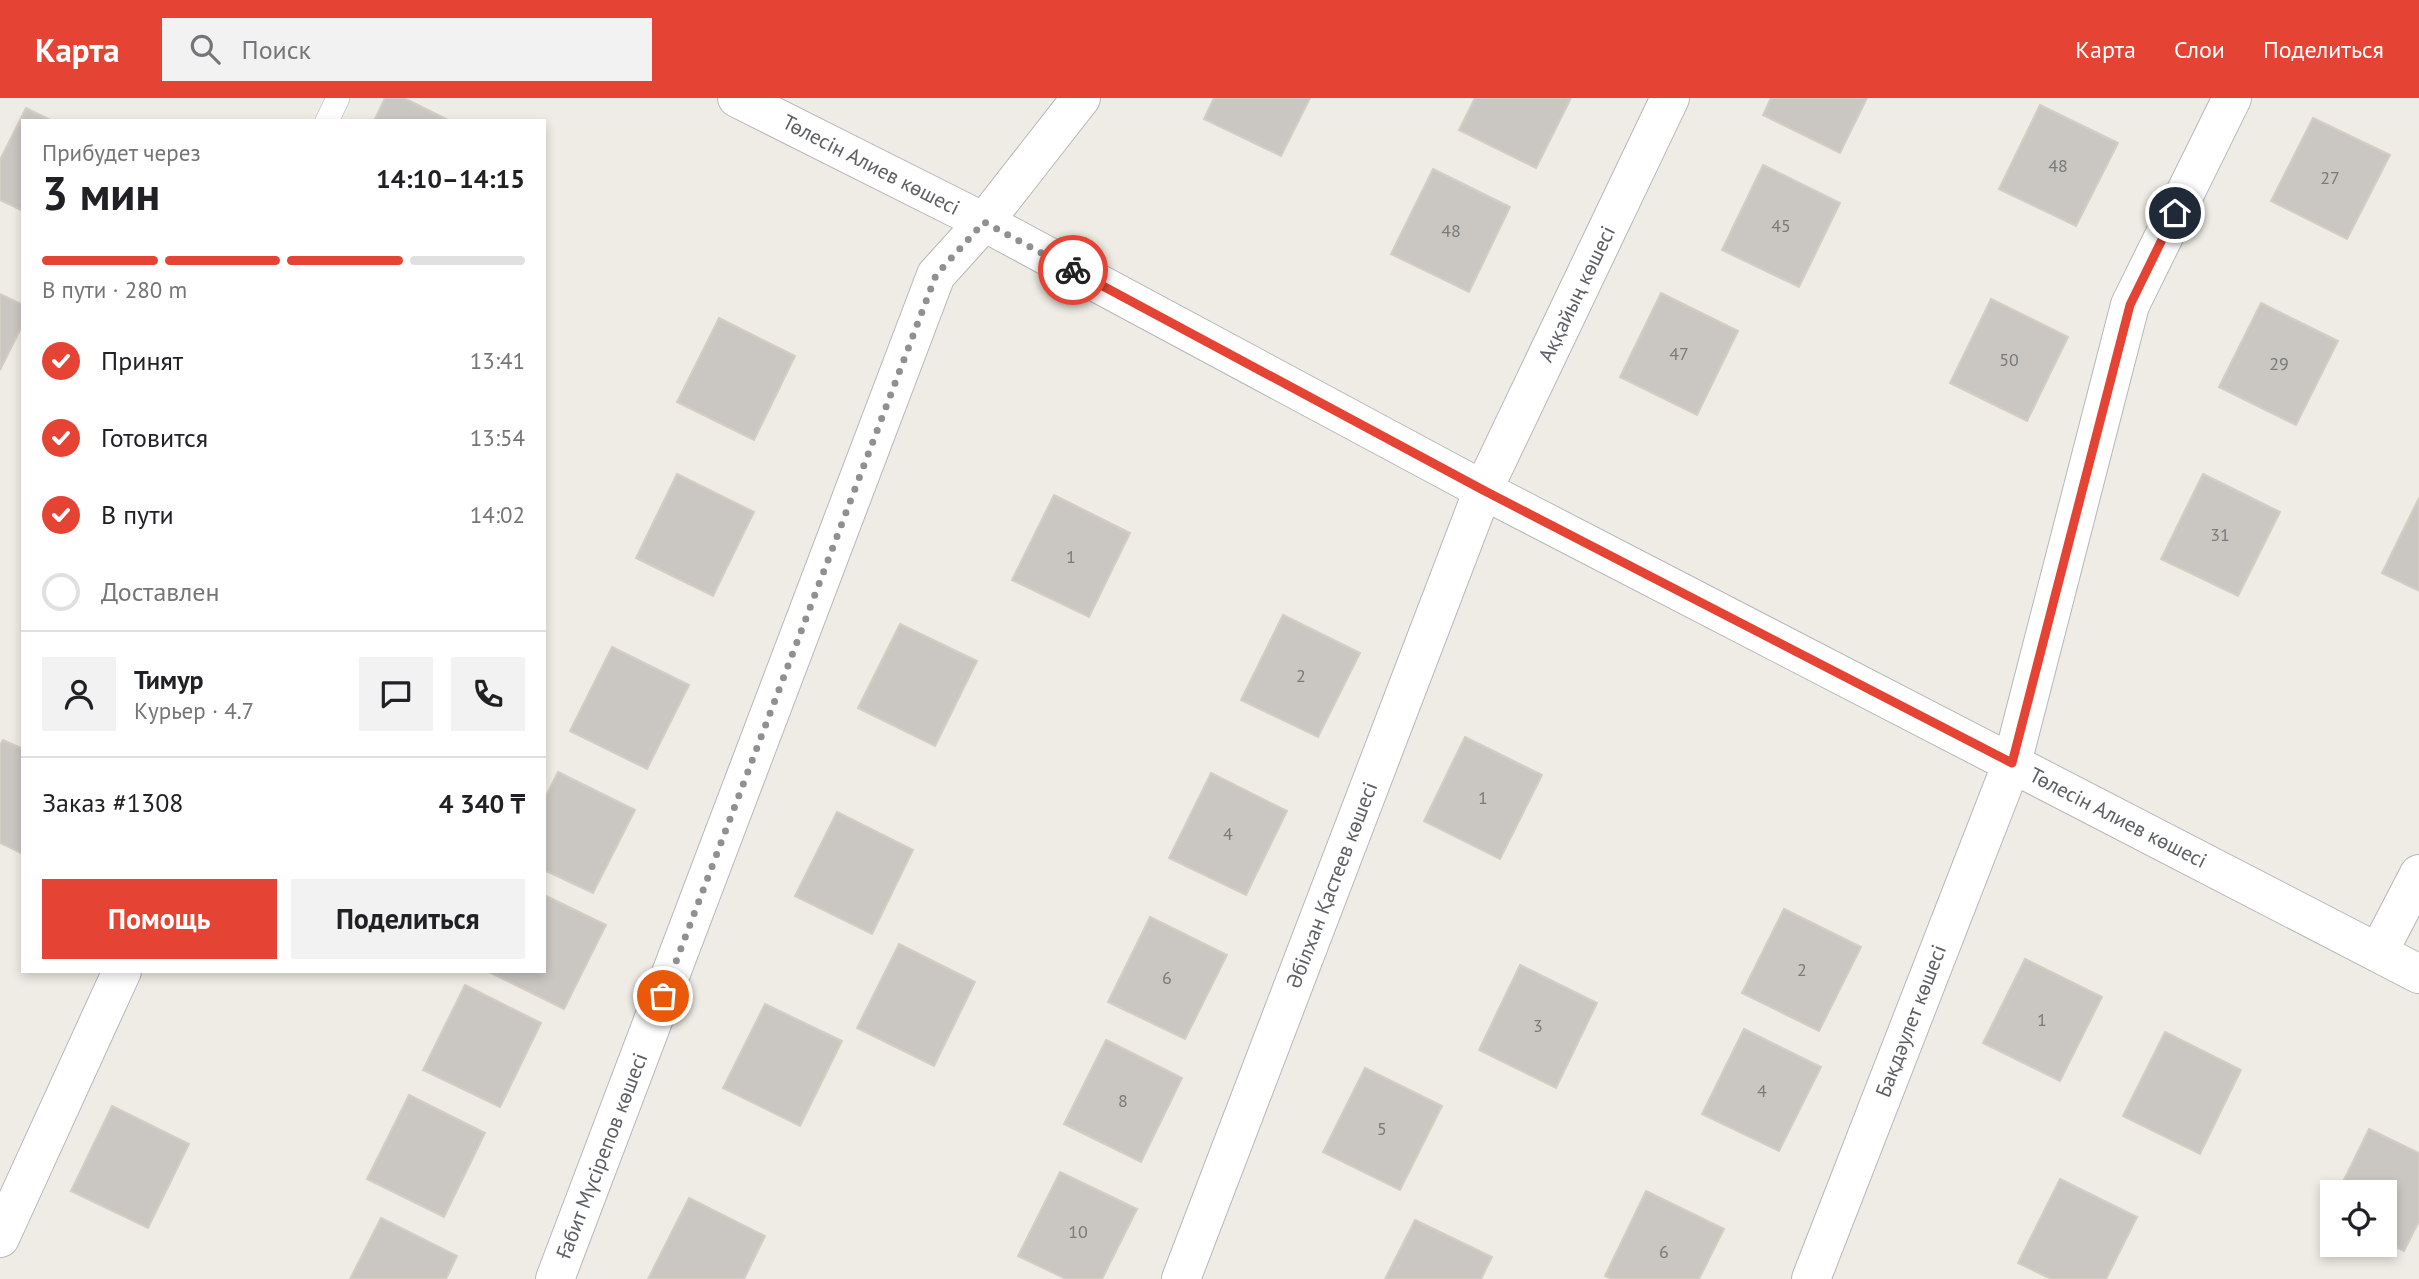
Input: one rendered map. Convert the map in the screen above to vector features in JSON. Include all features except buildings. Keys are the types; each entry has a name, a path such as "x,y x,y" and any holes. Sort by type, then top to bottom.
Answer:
{"street":[{"name":"Төлесін Алиев көшесі","path":"737,98 984,222 1483,490 2419,974"},
{"name":"Ғабит Мүсірепов көшесi","path":"555,1279 936,275 984,222 1081,98"},
{"name":"Аққайың көшесі","path":"1483,490 1670,98"},
{"name":"Бақдәулет көшесi","path":"1811,1279 2012,763 2130,305 2232,98"},
{"name":"Әбілхан Қастеев көшесi","path":"1181,1279 1483,490"},
{"path":"2378,953 2419,874"},
{"path":"0,1238 121,973"}],"lane":[{"path":"328,119 338,98"}],"way so far":[{"path":"663,996 936,275 984,222 1073,270"}],"route":[{"path":"1073,270 1483,490 2012,763 2130,305 2175,213"}]}
